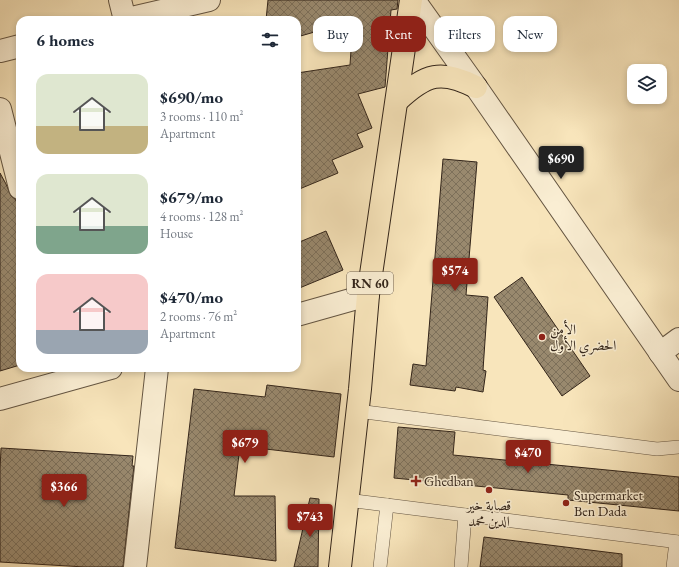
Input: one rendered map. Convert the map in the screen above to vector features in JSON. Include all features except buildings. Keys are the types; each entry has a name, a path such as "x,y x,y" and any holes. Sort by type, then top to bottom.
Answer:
{"main road":[{"name":"RN 60","path":"340,567 368,295 413,0"},
{"path":"398,100 418,83 438,76 452,77 463,80 476,87"}],"street":[{"path":"123,15 209,0"},
{"path":"413,0 476,87 679,380"},
{"path":"0,51 16,47"},
{"path":"0,109 16,172"},
{"path":"301,314 368,295"},
{"path":"660,353 679,340"},
{"path":"0,399 67,374 82,372"},
{"path":"135,567 157,372"}],"lane":[{"path":"357,412 656,449 679,447"},
{"path":"347,500 678,542 673,567"},
{"path":"380,567 387,505"},
{"path":"461,567 465,515"}],"place":[{"name":"الأمن الحضري الأول","path":"542,337"},
{"name":"Ghedban","path":"416,481"},
{"name":"قصابة خير الدين محمد","path":"489,490"},
{"name":"Supermarket Ben Dada","path":"566,503"}]}
